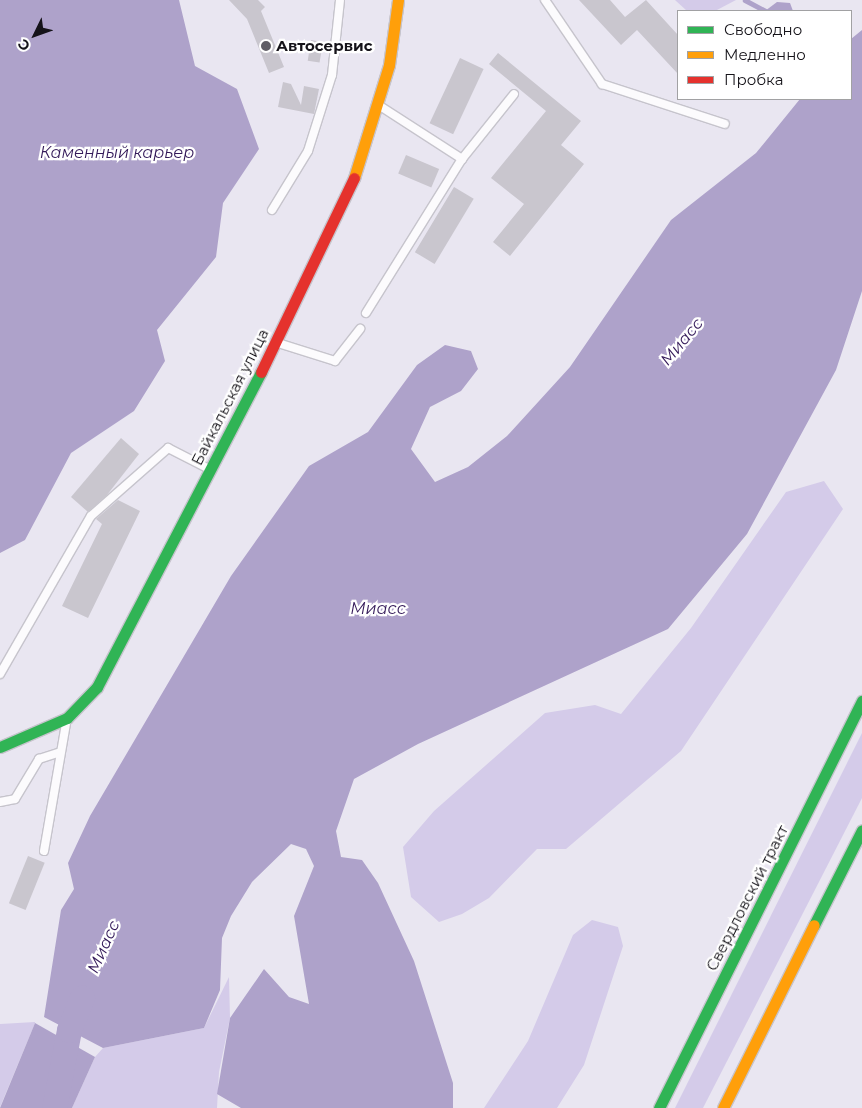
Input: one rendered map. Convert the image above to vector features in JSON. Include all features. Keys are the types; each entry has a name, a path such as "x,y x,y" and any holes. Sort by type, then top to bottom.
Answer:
{"street":[{"name":"Байкальская улица","path":"0,747 67,718 97,687 276,342 356,170 389,65 398,0"},
{"name":"Свердловский тракт","path":"659,1108 862,701"},
{"path":"723,1108 862,830"}],"lane":[{"path":"272,210 308,151 332,75 340,0"},
{"path":"545,0 602,84 725,124"},
{"path":"366,313 462,159 514,94"},
{"path":"377,104 462,159"},
{"path":"276,342 335,361 360,329"},
{"path":"0,674 91,516 168,448 209,469"},
{"path":"44,851 67,718"},
{"path":"0,802 15,799 39,759 60,752"}],"shaded area":[{"path":"675,0 736,0 717,10 686,10"},
{"path":"824,481 843,509 681,751 566,849 537,849 489,898 462,914 439,922 411,897 403,847 434,811 545,713 595,705 621,714 691,628 786,492"},
{"path":"862,733 862,798 703,1108 675,1108"},
{"path":"592,920 618,927 623,946 584,1065 557,1108 484,1108 528,1041 573,935"},
{"path":"229,977 230,1018 219,1072 217,1108 72,1108 95,1057 103,1048 204,1028"},
{"path":"35,1023 0,1107 0,1024"}],"water":[{"name":"Каменный карьер","path":"0,0 179,0 195,66 237,89 259,149 223,203 216,257 157,330 165,361 134,411 71,453 25,540 0,553"},
{"path":"777,2 790,3 793,10 766,10"},
{"name":"Миасс","path":"862,30 862,291 836,370 747,534 668,629 418,744 354,779 336,831 341,857 362,860 378,883 414,961 453,1083 453,1108 241,1108 217,1094 230,1018 264,969 289,997 309,1004 294,916 314,866 306,849 291,844 252,882 231,916 222,938 220,990 204,1028 103,1048 44,1017 61,910 74,889 68,863 90,816 231,576 309,466 368,432 417,365 445,345 471,351 478,369 461,391 430,407 411,449 435,482 468,467 507,436 570,367 671,220 756,153 799,100 852,100 852,38"},
{"path":"35,1023 95,1057 72,1108 0,1108"}],"building":[{"path":"229,0 258,0 265,7 261,11 284,67 269,73 247,19"},
{"path":"579,0 610,0 625,17 646,0 677,34 677,73 637,30 621,45"},
{"path":"311,40 323,42 320,63 308,61"},
{"path":"498,53 581,121 561,145 584,164 510,256 493,242 524,204 491,178 546,111 489,64"},
{"path":"460,58 484,69 453,134 430,123"},
{"path":"283,82 291,84 301,105 304,86 319,89 314,114 278,107"},
{"path":"406,155 439,169 431,187 398,173"},
{"path":"454,187 474,199 435,264 415,252"},
{"path":"121,438 139,454 107,495 88,512 71,497"},
{"path":"118,500 140,511 88,618 62,606 102,524 96,519"},
{"path":"28,856 45,863 26,910 9,903"}],"waterway":[{"path":"745,0 764,10"},
{"name":"Миасс","path":"54,1108 69,1030 82,998"}],"traffic: fast":[{"path":"0,747 67,718 97,687 261,372"},
{"path":"659,1108 862,701"},
{"path":"814,925 862,830"}],"traffic: slow":[{"path":"354,178 389,65 398,0"},
{"path":"723,1108 814,925"}],"traffic: jam":[{"path":"261,372 354,178"}],"place":[{"name":"Автосервис","path":"266,46"}]}
